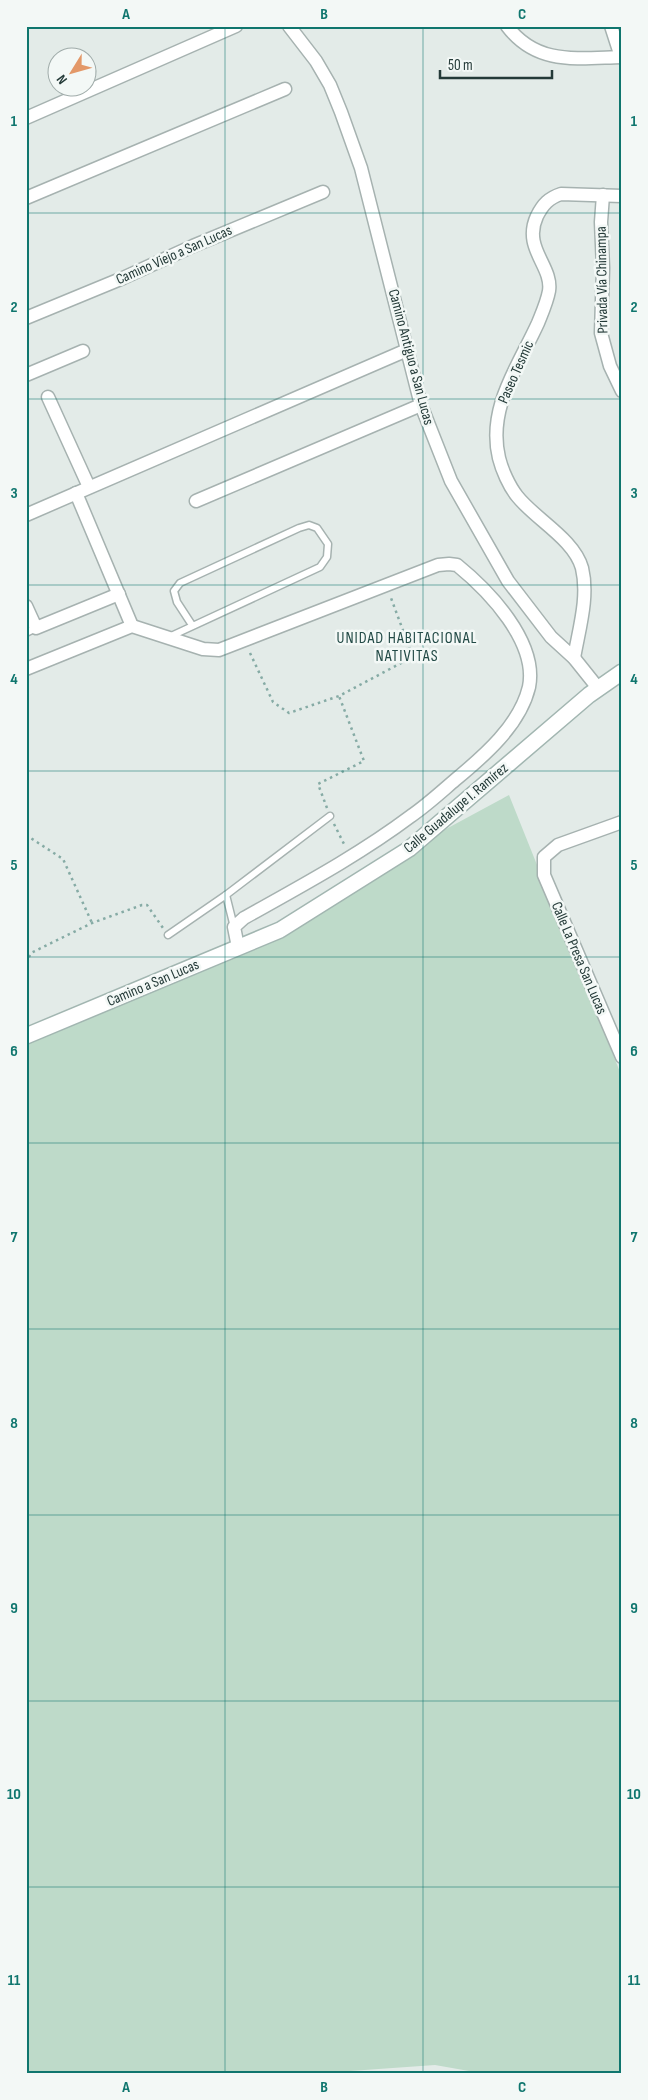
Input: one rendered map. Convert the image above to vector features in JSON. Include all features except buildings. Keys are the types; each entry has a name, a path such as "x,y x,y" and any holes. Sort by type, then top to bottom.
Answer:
{"street":[{"path":"26,118 236,26"},
{"name":"Camino Antiguo a San Lucas","path":"289,26 316,61 330,85 342,112 361,168 421,405 451,481 508,581 551,637 574,658 598,688"},
{"path":"508,26 528,47 543,55 570,58 622,57 611,26"},
{"path":"26,198 285,89"},
{"name":"Camino Viejo a San Lucas","path":"26,318 323,192"},
{"name":"Paseo Tesmic","path":"574,658 585,594 582,568 576,554 516,495 499,459 496,437 503,394 535,330 550,290 533,238 534,223 542,206 552,197 561,194 622,196"},
{"name":"Privada Vía Chinampa","path":"603,195 601,222 603,268 601,333 610,366 622,392"},
{"path":"26,514 407,350"},
{"path":"26,375 83,351"},
{"path":"48,397 89,487"},
{"path":"196,501 421,405"},
{"path":"76,493 132,626"},
{"path":"26,669 132,626 203,649 219,650 438,565 457,565 497,603 522,638 529,674 529,686 515,719 481,758 413,815 377,840 244,918 234,927 238,947"},
{"path":"26,606 31,631 119,594"},
{"name":"Calle Guadalupe I. Ramírez","path":"280,930 409,849 598,688 622,672"},
{"name":"Calle La Presa San Lucas","path":"622,822 558,845 544,857 544,875 619,1040 622,1057"},
{"name":"Camino a San Lucas","path":"26,1036 280,930"}],"lane":[{"path":"170,638 320,567 327,557 328,544 317,528 309,525 299,528 180,583 174,591 177,602 192,626"},
{"path":"168,935 226,895 330,816"},
{"path":"226,895 234,927"}],"path":[{"path":"244,641 272,702 289,713 339,696 405,661 411,652 386,585"},
{"path":"330,816 318,784 364,761 339,696"},
{"path":"26,835 63,859 92,923"},
{"path":"26,963 31,953 92,923 142,905 147,906 168,935"}],"green space":[{"path":"509,795 622,1077 622,2074 486,2074 435,2065 308,2074 26,2074 26,1045 280,930 409,849"}],"district":[{"name":"UNIDAD HABITACIONAL NATIVITAS","path":"407,647"}]}
